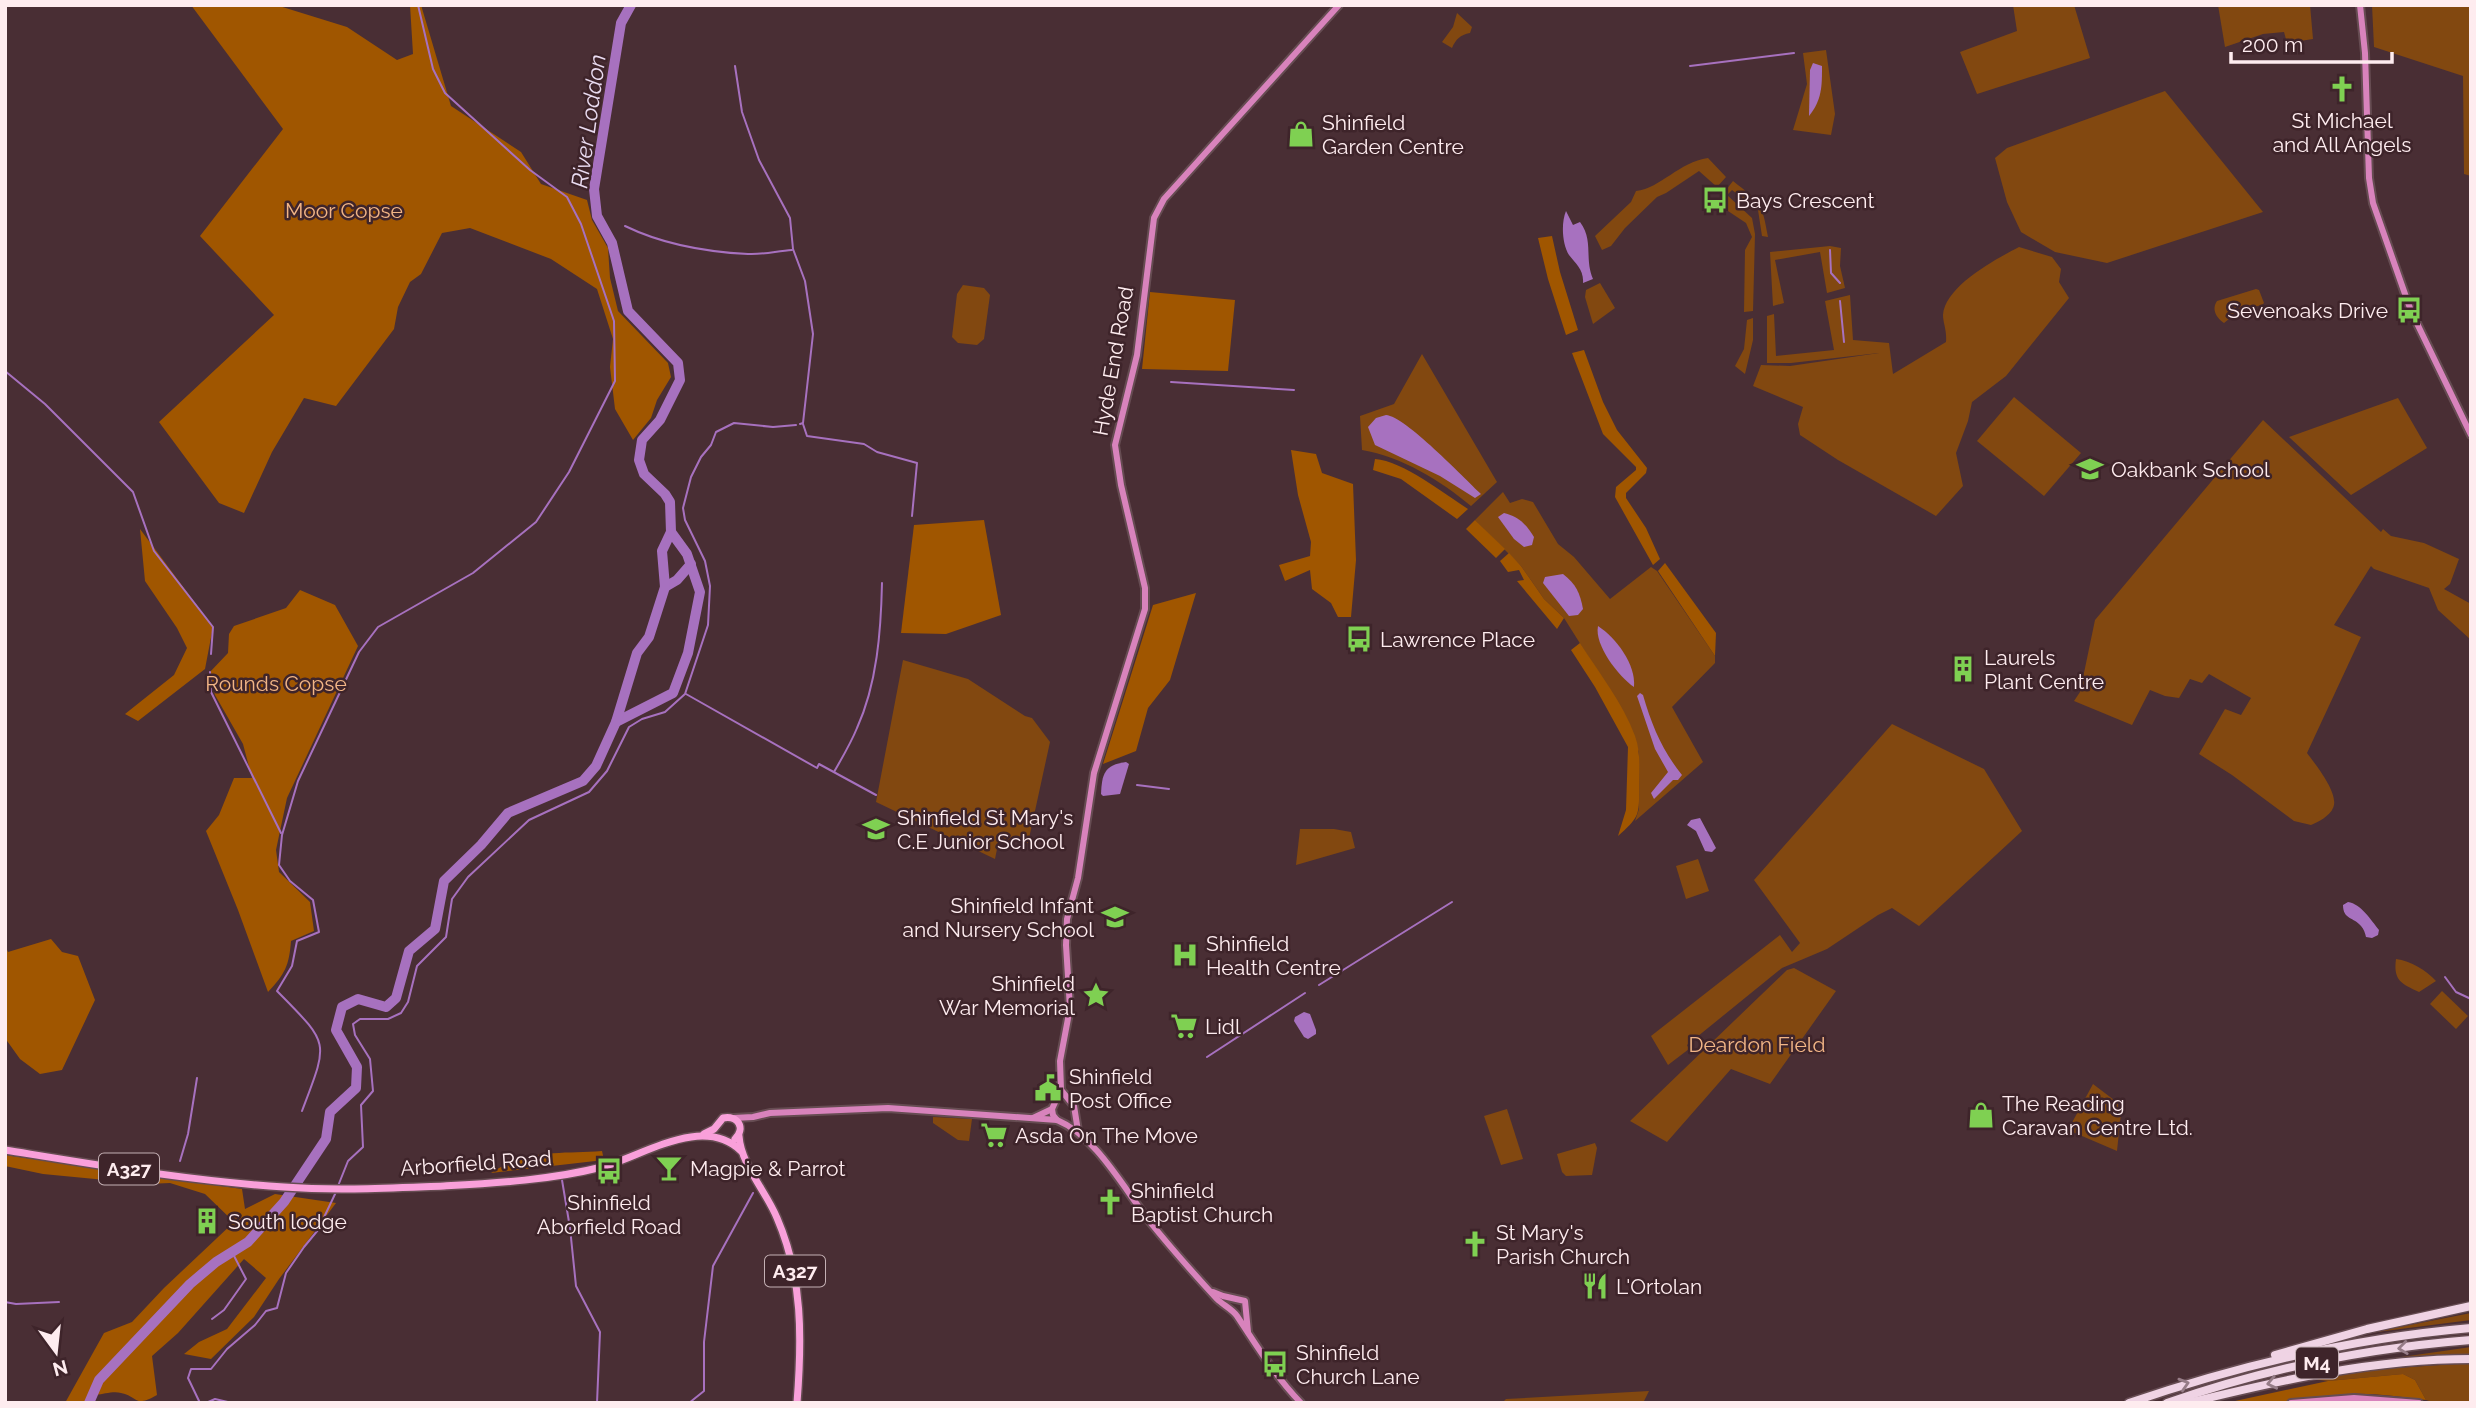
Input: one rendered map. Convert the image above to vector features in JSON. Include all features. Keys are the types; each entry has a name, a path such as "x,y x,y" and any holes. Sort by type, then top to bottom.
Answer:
{"highway":[{"name":"M4","path":"2129,1403 2292,1349 2471,1306"},
{"name":"M4","path":"2239,1368 2368,1341 2471,1328"},
{"name":"M4","path":"2167,1403 2242,1380 2329,1360 2471,1340"},
{"name":"M4","path":"2188,1403 2269,1383 2360,1366 2471,1359"}],"main road":[{"name":"Hyde End Road","path":"1054,1106 1060,1088 1062,1049 1070,1008 1065,937 1067,919 1082,858 1094,773 1145,609 1145,588 1121,485 1115,445 1137,355 1154,218 1164,199 1339,5"},
{"path":"2360,5 2368,98 2369,178 2374,210 2412,311 2471,435"},
{"path":"1060,1088 1074,1106 1078,1131 1156,1230 1211,1291 1234,1312 1276,1374 1300,1403"},
{"path":"1031,1119 1067,1100"},
{"path":"1054,1106 1053,1115 1060,1122 1078,1131"},
{"path":"734,1118 770,1113 888,1108 1060,1122 1074,1116"},
{"path":"717,1126 716,1132 724,1140 739,1133 753,1117"},
{"name":"A327","path":"717,1126 723,1118 734,1118 741,1151 776,1213 793,1262 800,1319 797,1403"},
{"name":"Arborfield Road","path":"5,1150 139,1171 285,1187 342,1189 453,1185 567,1174 610,1165 663,1145 709,1132 717,1126"},
{"name":"Arborfield Road","path":"697,1136 724,1140"},
{"name":"A327","path":"724,1140 741,1151"},
{"path":"1211,1291 1245,1301 1248,1335"},
{"path":"1234,1312 1232,1304 1237,1299"},
{"path":"1234,1312 1241,1314 1246,1311"},
{"path":"2291,1403 2373,1398 2419,1403"}],"green space":[{"name":"Moor Copse","path":"191,5 276,5 347,27 397,60 413,54 410,5 421,5 451,106 521,152 541,184 587,200 592,220 608,248 610,278 618,311 668,363 671,377 657,400 651,418 633,440 615,409 610,367 613,339 597,289 551,259 470,228 442,233 421,274 410,282 398,307 394,329 336,406 304,398 272,452 244,513 219,503 159,422 274,315 200,236 283,129"},
{"path":"2013,5 2074,5 2090,58 1977,94 1960,52 2017,31"},
{"path":"2218,5 2310,5 2313,39 2287,43 2284,32 2263,34 2225,47"},
{"path":"2372,5 2471,5 2471,176 2464,174 2463,76 2374,47"},
{"path":"1457,13 1472,27 1470,33 1459,38 1452,48 1442,42 1453,27"},
{"path":"1826,50 1835,114 1831,135 1793,130 1807,84 1803,53"},
{"path":"2165,91 2263,212 2107,263 2055,252 2021,232 2007,202 1995,158 2007,148"},
{"path":"1708,158 1726,177 1717,187 1699,171 1657,197 1625,228 1611,246 1602,250 1595,236 1631,202 1636,191 1654,185 1688,164"},
{"path":"1733,181 1759,204 1768,237 1762,236 1758,210 1732,190 1727,195 1752,218 1755,234 1753,311 1744,312 1745,250 1752,237 1746,223 1716,203"},
{"path":"1552,236 1578,330 1566,335 1538,238"},
{"path":"1830,246 1841,248 1840,266 1845,288 1827,293 1820,252 1775,260 1784,303 1773,306 1770,252"},
{"path":"2019,247 2052,257 2061,269 2059,282 2069,298 2006,376 1972,402 1956,453 1963,486 1936,516 1800,435 1798,424 1803,407 1753,386 1761,365 1790,366 1879,353 1791,363 1767,363 1767,316 1774,314 1776,356 1834,350 1825,301 1850,295 1853,340 1889,343 1893,374 1946,342 1943,315 1952,294 1973,275"},
{"path":"1600,283 1615,308 1593,324 1585,297 1586,290"},
{"path":"963,285 984,288 990,295 984,339 977,345 958,343 952,337 957,294"},
{"path":"2259,290 2264,303 2262,305 2240,310 2224,323 2217,316 2217,301"},
{"path":"1150,292 1235,300 1228,371 1142,369"},
{"path":"1753,318 1753,340 1745,374 1735,366 1744,349 1747,320"},
{"path":"1584,350 1603,402 1617,430 1647,468 1646,473 1626,493 1626,498 1646,528 1660,559 1653,565 1615,497 1616,487 1636,470 1636,467 1603,434 1572,353"},
{"path":"1422,354 1497,482 1471,506 1420,471 1392,458 1362,450 1360,416 1394,404"},
{"path":"2014,397 2081,453 2044,496 1977,441"},
{"path":"2398,398 2427,448 2351,495 2289,437"},
{"path":"2263,420 2381,532 2383,529 2391,536 2424,543 2459,559 2450,584 2444,589 2471,604 2471,640 2438,610 2429,588 2371,566 2334,625 2361,637 2307,753 2326,779 2334,802 2329,814 2311,825 2294,821 2199,754 2225,709 2241,715 2251,698 2209,674 2202,683 2190,679 2179,698 2150,690 2132,725 2074,701 2080,692 2095,620"},
{"path":"1291,450 1316,454 1322,473 1353,484 1356,560 1351,617 1338,617 1331,603 1312,589 1310,570 1285,581 1279,565 1310,556 1311,542 1298,495"},
{"path":"1375,459 1410,471 1468,509 1457,519 1401,479 1373,470"},
{"path":"1503,492 1510,503 1522,499 1533,502 1558,544 1574,557 1610,599 1651,567 1657,571 1715,656 1715,663 1672,707 1703,762 1635,821 1639,809 1639,752 1617,702 1564,618 1544,599 1521,566 1475,520"},
{"path":"984,520 1001,615 946,634 901,633 914,525"},
{"path":"1475,520 1505,549 1496,558 1466,529"},
{"path":"140,529 213,627 205,669 138,721 125,714 174,675 187,648 177,628 145,581"},
{"path":"1509,553 1544,599 1564,618 1557,629 1517,581 1524,580 1519,570 1508,572 1500,561"},
{"path":"1665,563 1716,633 1715,656 1658,571"},
{"name":"Rounds Copse","path":"300,590 335,605 358,646 287,798 276,850 279,872 310,902 314,931 291,941 285,969 268,992 206,831 219,815 234,778 252,778 243,744 215,695 210,672 228,653 229,634 234,626 286,608"},
{"path":"1196,593 1170,680 1148,708 1136,751 1103,764 1153,605"},
{"path":"1580,643 1624,712 1638,748 1637,814 1618,836 1626,810 1628,747 1571,650"},
{"path":"903,660 968,679 1032,718 1050,742 1028,843 999,839 995,859 876,802"},
{"path":"1892,724 1984,769 2022,831 1919,926 1892,908 1827,949 1782,968 1687,1045 1689,1049 1668,1065 1651,1036 1780,935 1792,952 1800,943 1754,880"},
{"path":"1300,829 1351,832 1355,848 1296,865"},
{"path":"1698,859 1709,891 1686,899 1676,866"},
{"path":"51,939 62,952 78,956 95,1000 62,1070 40,1074 20,1059 5,1038 5,945 8,952"},
{"path":"2396,959 2418,967 2436,981 2419,992 2408,987 2397,977"},
{"name":"Deardon Field","path":"1794,968 1836,991 1770,1084 1731,1069 1667,1142 1630,1121 1787,970"},
{"path":"2442,991 2468,1016 2456,1029 2430,1004"},
{"path":"2093,1084 2118,1103 2118,1113 2121,1113 2117,1151 2068,1130"},
{"path":"1507,1109 1523,1159 1501,1165 1484,1116"},
{"path":"933,1117 972,1119 969,1141 958,1140 933,1123"},
{"path":"1595,1143 1597,1148 1592,1175 1566,1176 1562,1172 1557,1154"},
{"path":"602,1151 604,1160 491,1173 504,1165 531,1156"},
{"path":"5,1155 242,1189 245,1209 275,1194 336,1203 254,1317 211,1359 184,1354 199,1342 227,1329 266,1278 244,1259 178,1333 152,1356 157,1395 140,1401 112,1392 97,1395 92,1403 65,1403 104,1333 132,1322 234,1222 205,1194 170,1183 147,1184 43,1174 5,1166"},
{"path":"2471,1313 2471,1320 2369,1333"},
{"path":"2471,1347 2471,1356 2367,1362"},
{"path":"2471,1363 2471,1403 2436,1403 2426,1400 2415,1380 2403,1374 2328,1381 2312,1379 2365,1370"},
{"path":"2403,1374 2415,1380 2426,1400 2359,1394 2259,1403 2235,1401 2328,1381"},
{"path":"1649,1391 1643,1403 1502,1403 1506,1399"}],"shaded area":[{"path":"1813,63 1822,66 1822,80 1819,98 1809,116 1810,70"},
{"path":"1566,211 1573,225 1580,222 1587,236 1593,279 1583,283 1581,271 1565,245 1563,227"},
{"path":"1386,415 1395,418 1420,436 1481,494 1475,498 1440,476 1375,445 1368,427 1376,418"},
{"path":"1504,513 1525,525 1534,537 1532,545 1524,547 1514,539 1498,517"},
{"path":"1563,574 1579,594 1583,609 1578,615 1569,616 1543,583 1545,577"},
{"path":"1598,626 1624,652 1632,669 1634,687 1609,660 1600,642"},
{"path":"1640,693 1663,747 1682,775 1654,799 1651,793 1668,772 1655,749 1637,696"},
{"path":"1126,762 1129,764 1120,794 1103,796 1101,787 1106,772 1113,765"},
{"path":"1700,818 1716,848 1712,852 1705,851 1696,831 1687,825 1691,820"},
{"path":"2348,902 2365,913 2379,930 2378,935 2366,937 2361,926 2343,910 2343,905"},
{"path":"1304,1012 1310,1014 1316,1030 1316,1034 1308,1039 1294,1021 1295,1017"}],"waterway":[{"path":"302,1111 317,1070 320,1045 307,1023 277,991 292,966 297,941 319,932 313,900 290,881 279,865 282,835 298,781 359,652 378,627 473,573 536,522 569,472 615,381 614,321 581,224 567,197 530,170 445,93 433,69 418,5"},
{"name":"River Loddon","path":"616,722 673,693 688,653 700,592 687,554 671,532 670,502 644,474 639,460 642,440 660,420 680,380 678,363 628,311 612,243 597,216 594,189 621,23 631,5"},
{"path":"1690,66 1794,53"},
{"path":"735,66 742,112 759,160 790,218 793,249 805,281 813,334 803,423 800,424"},
{"path":"625,226 669,242 717,251 753,254 792,250"},
{"path":"1830,250 1831,273 1840,283"},
{"path":"1840,301 1844,342"},
{"path":"5,371 45,404 133,492 154,551 213,627 211,654"},
{"path":"1171,382 1294,390"},
{"path":"338,1186 348,1161 363,1147 361,1105 373,1091 370,1059 355,1035 353,1024 360,1019 388,1019 401,1013 408,1002 417,966 446,937 452,899 468,877 529,820 589,792 607,771 629,727 642,719 665,712 685,694 708,625 710,586 705,561 685,520 683,508 691,477 716,432 734,423 773,427 796,425"},
{"path":"803,424 807,436 864,444 877,452 917,463 912,516"},
{"name":"River Loddon","path":"89,1403 99,1380 190,1284 216,1262 248,1242 284,1202 326,1139 330,1112 356,1088 357,1067 336,1030 342,1007 358,999 386,1007 396,998 409,951 435,929 444,881 481,845 508,813 583,781 596,766 616,722 637,653 649,637 665,587 662,551 671,532"},
{"name":"River Loddon","path":"665,587 677,580 691,564"},
{"path":"834,772 855,734 869,694 879,638 882,583"},
{"path":"210,672 211,692 281,833"},
{"path":"686,694 817,768 819,764 876,795"},
{"path":"1137,785 1169,789"},
{"path":"1319,985 1452,902"},
{"path":"2445,977 2456,992 2471,999"},
{"path":"1207,1057 1305,993"},
{"path":"180,1161 188,1134 197,1078"},
{"path":"562,1180 576,1286 600,1332 597,1403"},
{"path":"200,1403 188,1378 191,1369 211,1369 227,1349 255,1325 266,1311 277,1308 286,1273 318,1230 336,1192"},
{"path":"689,1403 704,1391 704,1342 713,1266 753,1193"},
{"path":"212,1319 224,1310 246,1279 232,1252"},
{"path":"5,1302 59,1302"},
{"path":"206,1403 215,1399 232,1403"}],"place":[{"name":"St Michael and All Angels","path":"2342,89"},
{"name":"Shinfield Garden Centre","path":"1301,134"},
{"name":"Bays Crescent","path":"1715,200"},
{"name":"Sevenoaks Drive","path":"2409,310"},
{"name":"Oakbank School","path":"2090,469"},
{"name":"Lawrence Place","path":"1359,639"},
{"name":"Laurels Plant Centre","path":"1963,669"},
{"name":"Shinfield St Mary's C.E Junior School","path":"876,829"},
{"name":"Shinfield Infant and Nursery School","path":"1115,917"},
{"name":"Shinfield Health Centre","path":"1185,955"},
{"name":"Shinfield War Memorial","path":"1096,995"},
{"name":"Lidl","path":"1184,1026"},
{"name":"Shinfield Post Office","path":"1048,1088"},
{"name":"The Reading Caravan Centre Ltd.","path":"1981,1115"},
{"name":"Asda On The Move","path":"994,1135"},
{"name":"Magpie & Parrot","path":"669,1168"},
{"name":"Shinfield Aborfield Road","path":"609,1171"},
{"name":"Shinfield Baptist Church","path":"1110,1202"},
{"name":"South lodge","path":"207,1221"},
{"name":"St Mary's Parish Church","path":"1475,1244"},
{"name":"L'Ortolan","path":"1595,1286"},
{"name":"Shinfield Church Lane","path":"1275,1364"}]}
